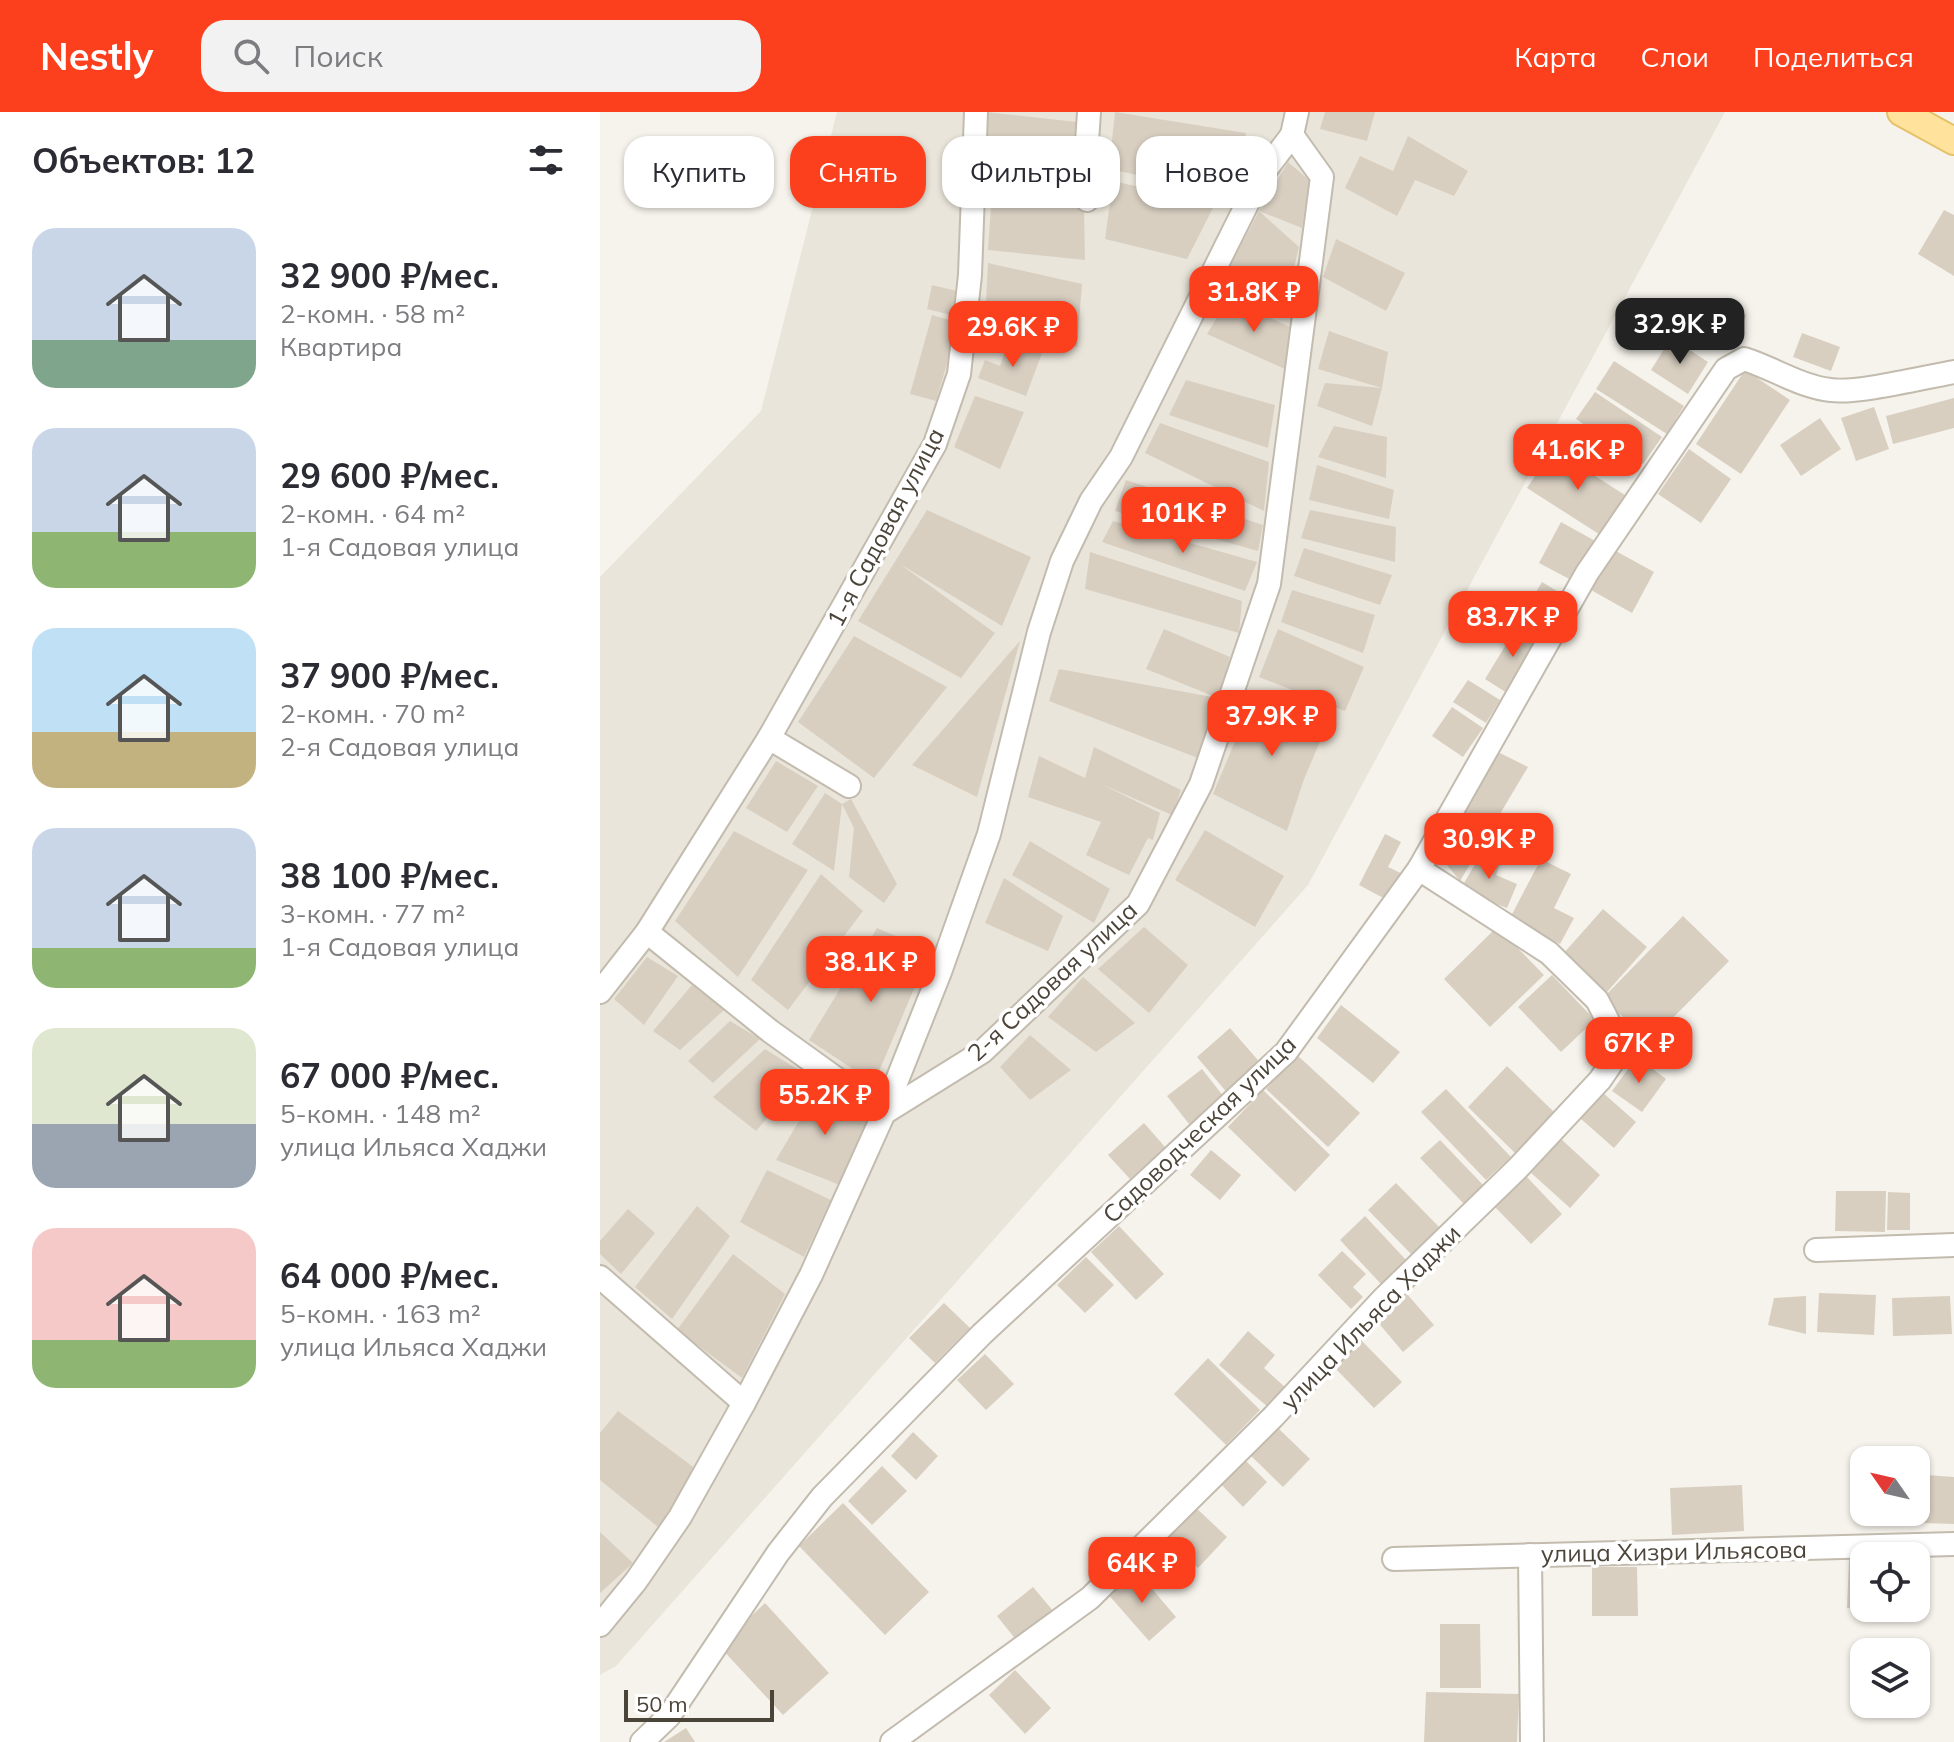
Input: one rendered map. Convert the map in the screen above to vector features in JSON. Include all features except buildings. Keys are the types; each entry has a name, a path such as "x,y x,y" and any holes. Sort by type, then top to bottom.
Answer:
{"main road":[{"path":"1901,112 1954,141"}],"street":[{"name":"1-я Садовая улица","path":"600,992 647,932 769,738 935,444 959,374 970,275 976,112"},
{"path":"1087,136 1089,112"},
{"path":"600,1625 636,1581 680,1517 811,1275 884,1113 940,972 989,834 1039,632 1062,561 1091,501 1121,457 1261,176 1292,135 1297,112"},
{"name":"2-я Садовая улица","path":"884,1113 982,1052 1138,904 1201,784 1269,584 1322,177 1292,135"},
{"name":"Садоводческая улица","path":"642,1742 669,1716 778,1553 822,1497 982,1334 1286,1052 1419,869 1587,573 1726,369 1744,359 1811,386 1835,391 1954,372"},
{"path":"769,738 849,786"},
{"name":"улица Ильяса Хаджи","path":"892,1742 1090,1598 1273,1417 1383,1299 1518,1168 1600,1080 1615,1058 1618,1040 1597,1000 1549,953 1419,869"},
{"path":"647,932 770,1031 884,1113"},
{"path":"1816,1250 1954,1245"},
{"path":"600,1277 744,1403"},
{"name":"улица Хизри Ильясова","path":"1394,1559 1954,1544"},
{"path":"1530,1555 1532,1742"}],"shaded area":[{"path":"837,112 1725,112 1308,885 616,1666 600,1675 600,577 761,411 813,208 926,208 926,136 831,136"}]}
